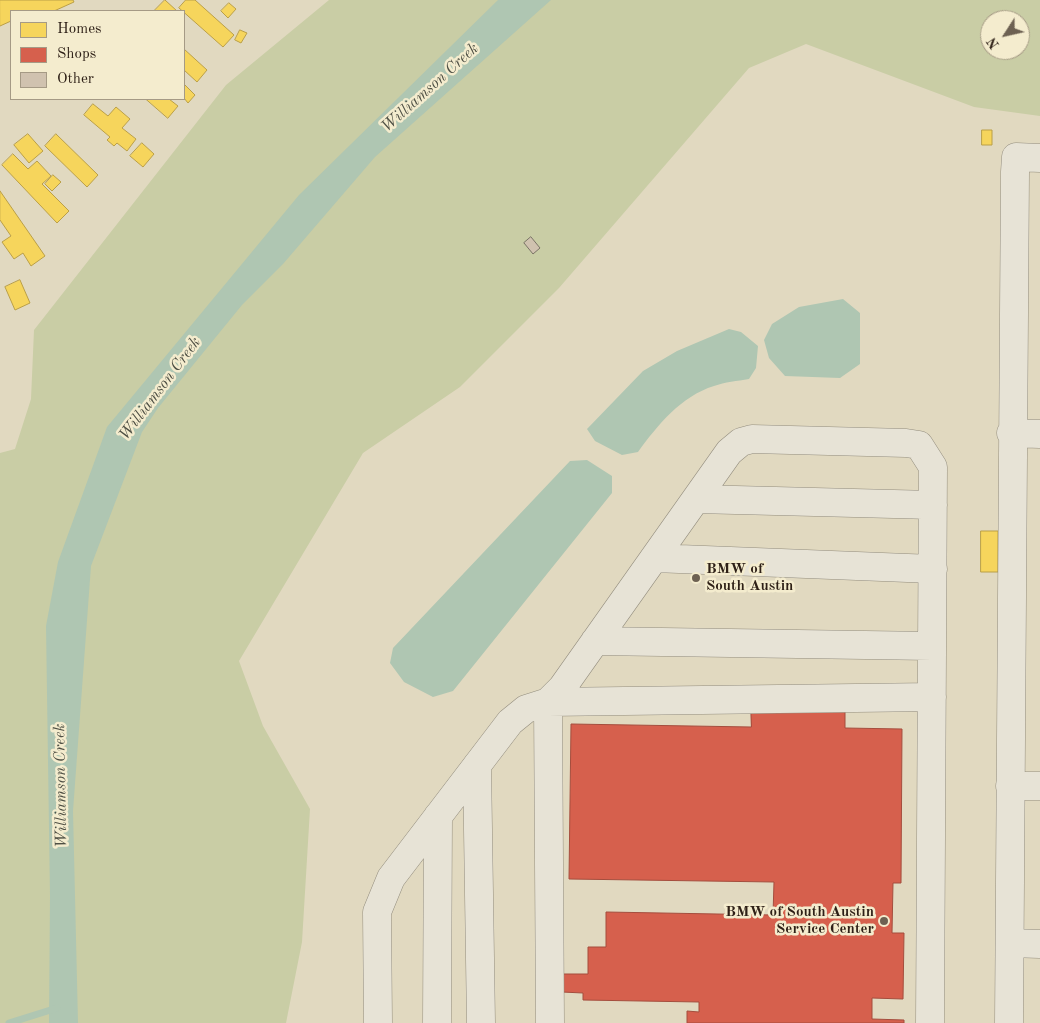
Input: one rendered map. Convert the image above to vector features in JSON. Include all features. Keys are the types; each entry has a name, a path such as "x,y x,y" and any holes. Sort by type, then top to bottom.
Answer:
{"street":[{"path":"1009,1023 1012,434 1016,157 1040,158"},
{"path":"1012,434 1040,434"},
{"path":"550,1023 548,702 562,688 729,452 741,442 752,439 919,445 933,467 930,1023"},
{"path":"696,499 933,505"},
{"path":"654,558 933,568"},
{"path":"595,641 932,646"},
{"path":"378,1023 377,912 391,878 510,722 526,710 548,702 932,697"},
{"path":"477,765 481,1023"},
{"path":"1010,786 1040,786"},
{"path":"437,1023 438,816"},
{"path":"1010,943 1040,944"}],"shaded area":[{"path":"329,0 1040,0 1040,116 974,107 806,44 749,68 559,288 460,387 363,453 239,661 263,726 310,809 302,942 286,1023 0,1023 0,453 15,449 31,399 34,330 226,85"}],"water":[{"name":"Williamson Creek","path":"498,0 551,0 375,157 283,264 242,305 158,408 142,432 91,566 73,811 78,1023 49,1023 50,896 46,626 58,562 107,427 299,195"},
{"path":"843,299 860,313 860,364 840,378 785,376 769,358 764,340 772,324 799,307"},
{"path":"729,329 741,332 758,346 756,368 749,379 718,385 702,391 680,404 653,432 638,452 622,455 595,441 587,429 643,371 677,351"},
{"path":"587,460 612,476 612,493 453,691 433,697 404,682 390,663 393,648 570,461"}],"building: Homes":[{"path":"0,0 73,0 74,2 56,10 10,10 10,21 0,26"},
{"path":"165,0 176,10 155,10"},
{"path":"186,0 195,0 234,35 223,47 185,13 185,10 179,8"},
{"path":"229,3 236,9 228,18 221,11"},
{"path":"240,30 247,33 241,43 235,40"},
{"path":"185,50 207,70 197,82 185,71"},
{"path":"185,85 195,95 188,103 185,99"},
{"path":"147,100 170,100 178,106 168,118"},
{"path":"93,104 108,116 116,107 130,119 122,128 136,139 127,151 117,143 114,146 107,140 110,137 84,115"},
{"path":"982,130 992,130 992,145 982,145"},
{"path":"28,134 43,151 29,163 14,145"},
{"path":"56,134 98,175 87,187 45,146"},
{"path":"142,143 154,154 143,167 130,156"},
{"path":"13,154 28,169 37,161 51,176 42,184 69,211 57,223 2,165"},
{"path":"53,175 61,182 52,191 45,184"},
{"path":"0,191 45,256 31,266 23,253 14,259 2,242 11,236 0,220"},
{"path":"20,280 30,303 15,310 5,287"},
{"path":"981,531 998,531 998,572 981,572"}],"building: Shops":[{"path":"751,704 845,705 845,728 902,729 901,883 893,883 892,933 904,933 903,999 872,998 872,1019 904,1020 904,1023 687,1023 687,1011 699,1012 699,1002 583,1000 583,993 562,992 562,974 588,974 588,947 606,947 606,912 773,915 774,882 569,879 571,724 751,727"}],"building: Other":[{"path":"531,237 540,248 533,254 524,243"}],"waterway":[{"path":"9,1023 57,1008"}],"place":[{"name":"BMW of South Austin","path":"696,578"},
{"name":"BMW of South Austin Service Center","path":"884,921"}]}
